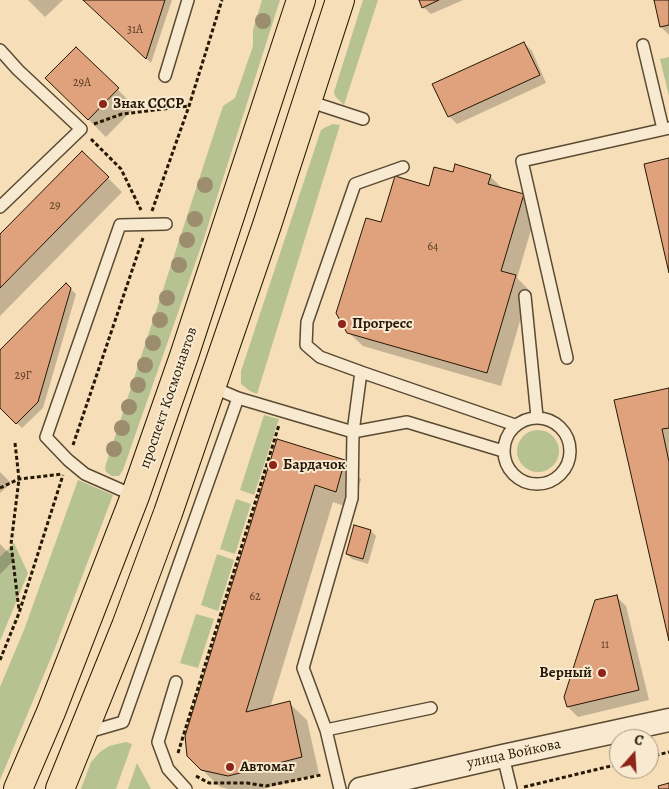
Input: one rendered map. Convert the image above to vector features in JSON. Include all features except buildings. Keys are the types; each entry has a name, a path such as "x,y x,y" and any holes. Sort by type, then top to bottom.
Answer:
{"main road":[{"name":"проспект Космонавтов","path":"18,789 51,712 134,496 184,356 301,0"},
{"path":"60,789 130,618 168,513 308,101 340,0"}],"street":[{"name":"улица Войкова","path":"360,789 669,720"}],"lane":[{"path":"165,76 188,0"},
{"path":"567,358 522,161 666,129 643,46"},
{"path":"0,50 18,70 81,129 0,207"},
{"path":"308,101 363,119"},
{"path":"403,167 355,184 307,322 306,345 320,357 515,425"},
{"path":"134,496 85,474 68,460 46,437 120,225 166,224"},
{"path":"524,296 537,417"},
{"path":"340,789 326,730 303,668 352,498 353,432 361,372"},
{"path":"212,387 238,398 353,432 407,422 503,451"},
{"path":"83,733 123,722 238,398"},
{"path":"537,417 548,419 558,425 570,444 570,455 567,466 560,475 551,481 529,484 510,472 505,462 504,441 515,425 526,419 537,417"},
{"path":"176,682 158,742 168,769 186,789"},
{"path":"326,730 431,708"},
{"path":"503,756 511,789"}],"path":[{"path":"68,460 147,224 189,106 222,0"},
{"path":"147,224 121,169 81,129 122,114 189,106"},
{"path":"177,756 283,412"},
{"path":"15,443 19,479 11,544 19,613"},
{"path":"0,488 19,479 63,473 19,613 0,660"},
{"path":"524,787 609,766"},
{"path":"258,789 336,772"},
{"path":"193,775 209,783 247,783 266,786"}],"green space":[{"path":"262,0 280,0 204,238 123,470 119,476 112,476 106,472 106,464 223,106 235,98 253,46 253,30"},
{"path":"363,0 378,0 344,105 335,96 334,92"},
{"path":"669,57 669,96 660,59"},
{"path":"333,124 340,125 257,394 241,384 241,371 321,130"},
{"path":"264,415 279,419 254,495 240,490"},
{"path":"542,430 550,433 556,439 559,451 556,463 550,469 534,472 526,469 520,463 517,447 520,439 526,433"},
{"path":"78,480 113,495 55,648 0,780 0,687 24,630"},
{"path":"236,499 251,504 235,554 220,549"},
{"path":"14,543 28,573 0,641 0,557"},
{"path":"217,554 234,560 218,611 201,605"},
{"path":"196,614 214,619 198,668 180,663"},
{"path":"126,742 132,744 116,789 81,789 91,762 100,752 109,746"},
{"path":"137,763 151,789 128,789"}],"place":[{"name":"Знак СССР","path":"103,104"},
{"name":"Прогресс","path":"342,324"},
{"name":"Бардачок","path":"273,465"},
{"name":"Верный","path":"602,673"},
{"name":"Автомаг","path":"230,767"}]}
